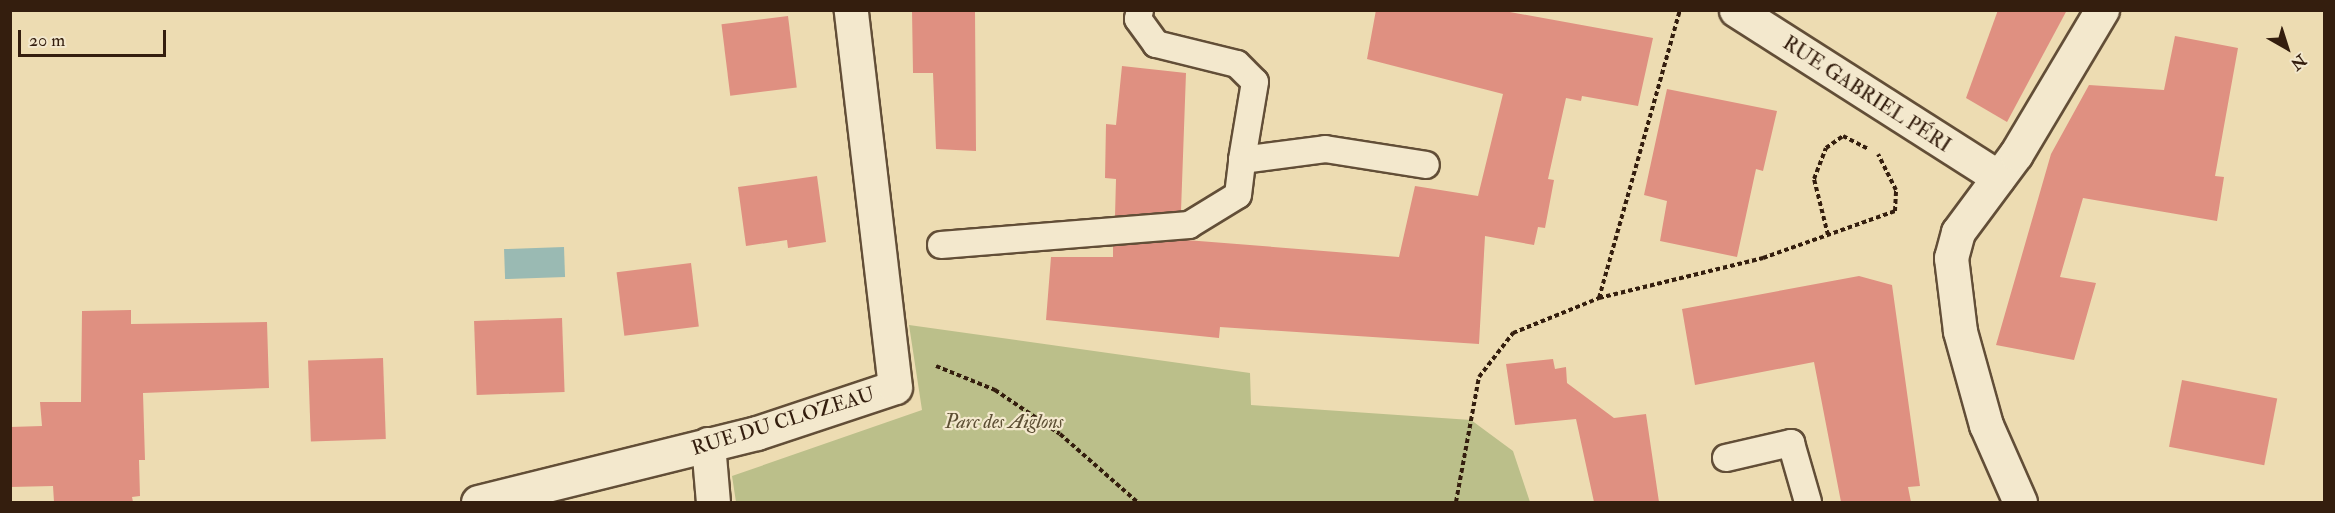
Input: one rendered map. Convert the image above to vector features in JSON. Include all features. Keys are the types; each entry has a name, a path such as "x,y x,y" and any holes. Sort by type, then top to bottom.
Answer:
{"street":[{"name":"RUE DU CLOZEAU","path":"478,502 708,444 895,387 851,10"},
{"name":"RUE GABRIEL PÉRI","path":"1736,10 1998,177"},
{"path":"2020,502 1986,425 1953,291 1958,232 1998,177 2102,10"},
{"path":"708,444 713,502"}],"lane":[{"path":"941,245 1189,225 1238,195 1255,82 1237,63 1156,44 1138,19 1140,10"},
{"path":"1242,160 1325,149 1426,165"},
{"path":"1726,458 1791,443 1808,502"}],"path":[{"path":"1599,298 1680,10"},
{"path":"1456,502 1479,377 1513,333 1599,298 1763,258 1828,235 1895,211 1896,190 1880,155 1843,136 1826,148 1814,179 1828,235"},
{"path":"893,361 937,366 995,390 1060,434 1137,502"}],"green space":[{"name":"Parc des Aiglons","path":"909,325 1250,373 1251,405 1471,420 1513,451 1530,502 736,502 732,476 922,410"}],"water":[{"path":"564,247 565,277 505,279 504,249"}],"building":[{"path":"912,10 975,10 976,151 936,149 933,73 913,73"},
{"path":"1376,10 1499,10 1653,38 1638,106 1582,96 1581,101 1566,98 1548,179 1554,180 1545,228 1538,227 1534,245 1485,236 1479,344 1220,327 1219,338 1046,320 1051,257 1113,257 1113,246 1186,240 1399,257 1415,186 1478,196 1503,94 1367,59"},
{"path":"1998,10 2067,10 2007,122 1966,98"},
{"path":"788,16 797,87 730,96 721,24"},
{"path":"2175,36 2238,48 2215,176 2224,177 2217,221 2083,198 2060,277 2096,283 2074,360 1996,345 2051,154 2089,85 2164,90"},
{"path":"1122,66 1186,73 1181,211 1115,216 1116,179 1105,178 1106,124 1116,125"},
{"path":"1667,89 1777,111 1763,171 1756,169 1737,257 1660,241 1667,201 1644,195"},
{"path":"817,176 826,242 788,248 787,240 746,246 738,187"},
{"path":"691,263 699,327 624,336 617,272"},
{"path":"1859,276 1892,285 1920,486 1908,487 1911,502 1841,502 1814,362 1695,385 1682,309"},
{"path":"131,310 131,324 267,322 269,388 143,393 145,460 139,460 140,496 132,497 133,502 54,502 53,486 10,487 10,427 42,426 40,402 81,402 82,311"},
{"path":"562,318 565,392 477,395 474,321"},
{"path":"383,358 386,439 311,442 308,361"},
{"path":"1553,359 1555,369 1566,367 1567,383 1614,418 1646,414 1659,502 1594,502 1576,419 1515,425 1506,364"},
{"path":"2182,380 2277,399 2264,465 2169,447"}]}
